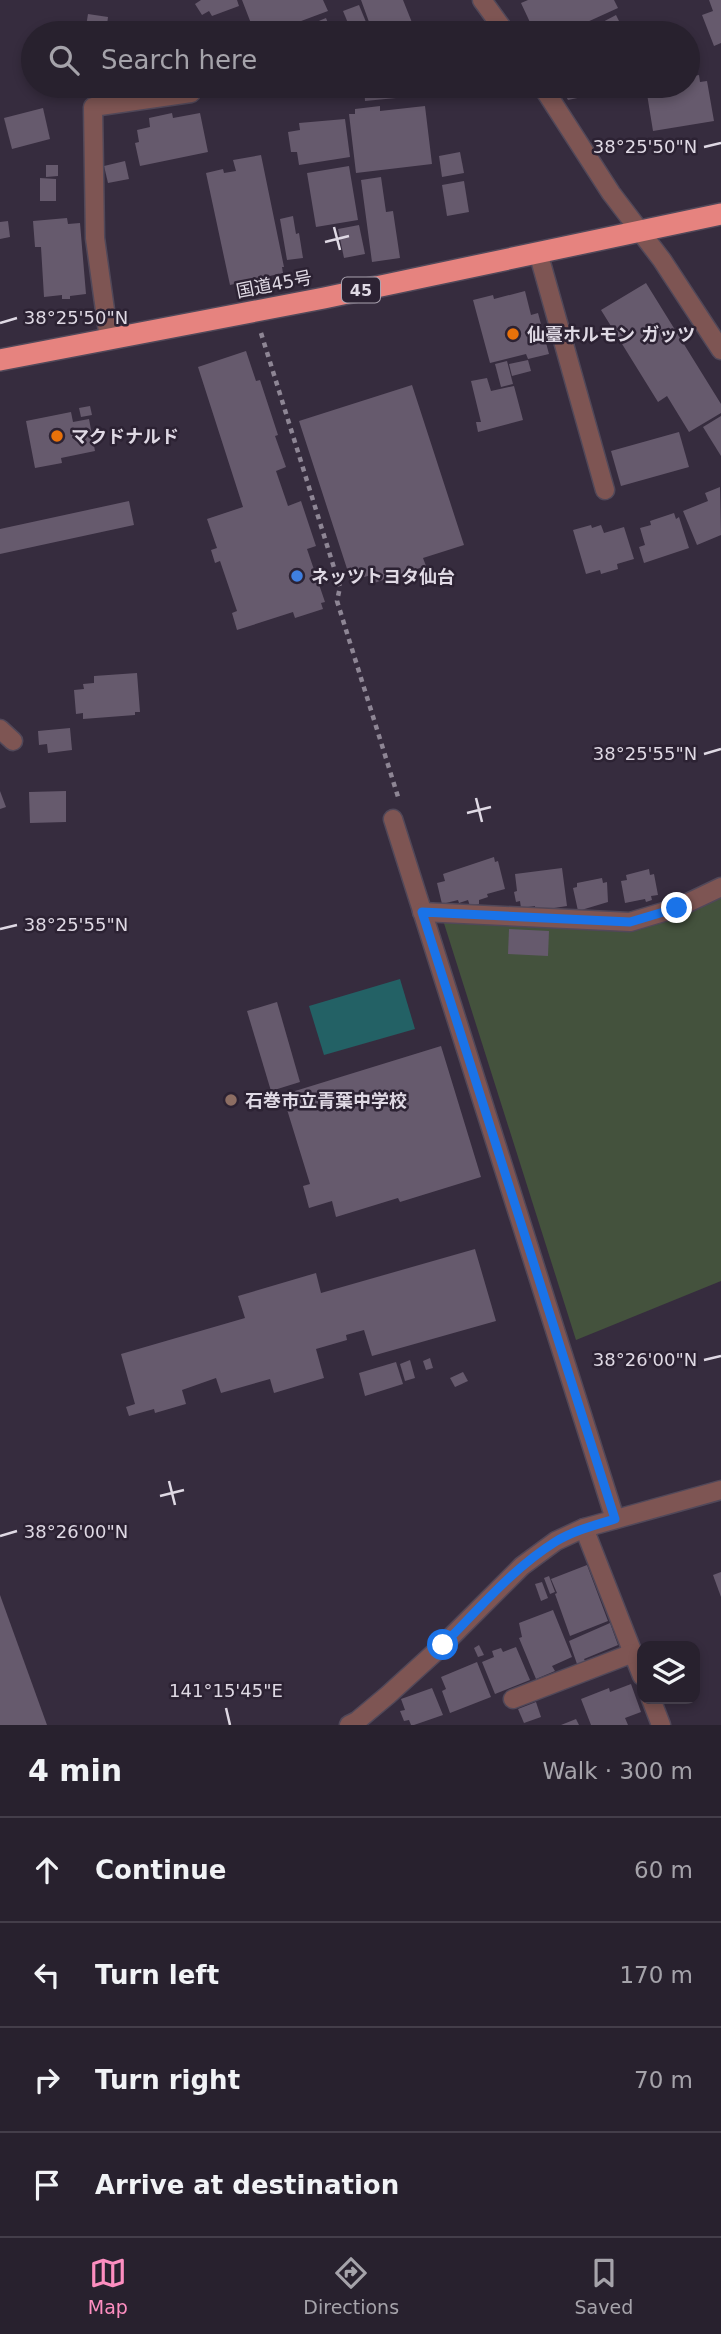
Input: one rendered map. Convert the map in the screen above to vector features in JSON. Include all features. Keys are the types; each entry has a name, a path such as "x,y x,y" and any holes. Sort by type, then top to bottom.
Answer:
{"highway":[{"name":"国道45号","path":"0,360 324,298 721,214"}],"street":[{"path":"482,0 497,21"},
{"path":"109,339 95,238 93,107 117,98"},
{"path":"549,98 611,193 662,260 721,350"},
{"path":"538,252 605,490"},
{"path":"393,819 615,1519"},
{"path":"422,912 630,922 677,908 721,887"},
{"path":"349,1725 434,1654 522,1566 556,1541 584,1528 721,1490"},
{"path":"584,1528 637,1663"},
{"path":"513,1699 633,1653"},
{"path":"653,1704 661,1725"}],"path":[{"path":"261,333 340,587 337,601 401,804 393,819"}],"shaded area":[{"path":"721,895 721,1281 576,1340 442,917 634,929"},
{"path":"400,979 415,1029 324,1055 309,1006"}],"building":[{"path":"201,0 237,0 239,6 212,16 209,11 202,15 195,4"},
{"path":"242,0 323,0 328,11 301,21 250,21"},
{"path":"361,0 403,0 411,21 369,21"},
{"path":"528,0 614,0 618,8 589,21 529,21 521,3"},
{"path":"709,0 721,0 721,43 714,46 702,15 713,11"},
{"path":"359,5 366,21 347,21 343,11"},
{"path":"88,14 108,17 108,21 87,21"},
{"path":"616,15 619,21 605,21"},
{"path":"707,81 714,121 653,131 648,98 700,98 700,82"},
{"path":"365,98 396,98 365,101"},
{"path":"380,106 380,111 425,106 432,164 356,173 349,114 355,114 355,109"},
{"path":"43,108 50,139 12,149 4,118"},
{"path":"172,113 173,118 200,113 208,152 140,166 135,143 139,142 137,130 150,127 149,118"},
{"path":"345,119 350,157 299,165 297,152 291,152 288,132 300,130 299,123"},
{"path":"460,152 464,173 442,177 439,156"},
{"path":"261,155 283,273 230,285 206,173 223,169 224,173 236,171 233,160"},
{"path":"125,161 129,179 108,183 104,166"},
{"path":"46,165 58,165 58,176 46,177"},
{"path":"349,166 358,220 316,227 307,173"},
{"path":"381,177 386,212 393,211 400,258 372,262 361,180"},
{"path":"40,178 56,179 56,201 40,201"},
{"path":"464,181 469,212 447,216 442,185"},
{"path":"293,216 303,258 287,260 280,219"},
{"path":"67,218 68,224 80,223 86,294 70,296 70,299 62,299 62,295 44,297 41,247 35,247 33,221"},
{"path":"8,221 10,237 0,239 0,222"},
{"path":"359,225 365,254 344,258 338,229"},
{"path":"646,283 721,404 721,413 689,432 667,396 658,402 601,310"},
{"name":"仙臺ホルモン ガッツ","path":"525,291 531,315 538,313 549,354 528,359 526,354 490,363 473,300 493,295 494,299"},
{"path":"246,351 256,381 260,380 278,435 275,436 286,467 276,471 288,506 301,501 316,546 307,549 325,602 321,603 323,609 295,618 293,612 237,630 232,613 237,611 220,561 215,563 211,550 217,548 207,519 243,507 198,367"},
{"path":"528,360 531,371 512,376 509,364"},
{"path":"507,361 513,384 501,387 495,364"},
{"path":"487,378 491,391 514,386 523,420 478,432 476,422 481,422 471,381"},
{"path":"412,385 464,545 423,558 426,566 374,583 371,575 351,581 299,421"},
{"path":"90,406 92,415 81,417 79,408"},
{"path":"71,412 73,422 89,419 95,451 61,458 62,463 35,468 26,421"},
{"path":"721,416 721,456 703,427"},
{"path":"679,432 689,467 621,486 611,451"},
{"path":"720,487 721,535 697,545 683,511 708,501 705,493"},
{"path":"129,501 134,525 0,554 0,529"},
{"path":"674,513 676,519 679,517 689,548 644,563 639,547 645,545 640,528 651,525 650,521"},
{"path":"591,525 592,528 601,525 604,533 624,527 634,559 617,564 618,569 601,574 600,570 586,574 573,530"},
{"path":"137,673 140,712 135,712 135,715 83,719 83,713 76,714 74,690 84,689 83,684 94,683 94,676"},
{"path":"70,728 72,750 48,753 47,744 39,745 38,731"},
{"path":"0,791 6,807 0,809"},
{"path":"66,791 66,822 30,823 29,792"},
{"path":"494,857 495,862 498,861 505,889 487,894 488,897 479,900 479,904 470,906 468,900 459,903 458,900 442,904 437,883 445,881 443,874"},
{"path":"562,868 567,906 535,911 535,906 521,908 520,901 516,902 514,892 517,891 515,874"},
{"path":"649,869 650,875 654,874 658,895 651,896 652,900 646,902 645,899 625,903 621,881 627,880 626,875"},
{"path":"602,878 603,883 607,882 608,902 578,911 573,888 577,887 577,883"},
{"path":"509,929 549,931 548,956 508,954"},
{"path":"277,1002 300,1082 271,1091 247,1011"},
{"path":"441,1046 481,1177 400,1202 398,1198 336,1217 332,1201 309,1208 303,1186 310,1184 285,1103 297,1099 295,1091"},
{"path":"475,1249 496,1321 372,1356 364,1330 346,1335 347,1340 316,1349 324,1378 274,1393 270,1379 221,1393 216,1378 182,1390 186,1404 155,1413 154,1409 129,1416 126,1407 135,1404 121,1354 245,1318 238,1296 316,1273 321,1293"},
{"path":"430,1358 433,1368 426,1370 423,1361"},
{"path":"410,1360 415,1378 405,1381 400,1364"},
{"path":"396,1362 403,1384 365,1396 359,1373"},
{"path":"463,1372 468,1381 455,1387 450,1378"},
{"path":"587,1565 608,1621 570,1636 551,1579"},
{"path":"721,1572 721,1597 713,1575"},
{"path":"549,1576 555,1592 550,1594 544,1578"},
{"path":"542,1582 548,1598 541,1601 535,1584"},
{"path":"0,1595 47,1725 0,1725"},
{"path":"553,1610 572,1657 552,1666 555,1671 536,1679 519,1638 522,1637 519,1623"},
{"path":"610,1623 618,1645 577,1664 569,1641"},
{"path":"479,1645 484,1655 478,1657 474,1648"},
{"path":"516,1647 530,1680 495,1694 482,1662 494,1657 492,1651 501,1648 503,1652"},
{"path":"477,1662 491,1697 450,1713 442,1691 446,1689 441,1677"},
{"path":"631,1684 641,1712 625,1718 628,1725 591,1725 581,1699 609,1688 610,1692"},
{"path":"432,1688 443,1715 414,1725 411,1725 409,1720 404,1721 400,1711 405,1710 401,1699"},
{"path":"536,1702 541,1717 524,1723 518,1709"},
{"path":"576,1719 579,1725 561,1725"}],"place":[{"name":"仙臺ホルモン ガッツ","path":"513,334"},
{"name":"マクドナルド","path":"57,436"},
{"name":"ネッツトヨタ仙台","path":"297,576"},
{"name":"石巻市立青葉中学校","path":"231,1100"}],"route":[{"path":"443,1645 522,1566 556,1541 584,1528 615,1519 422,912 630,922 677,908"}]}
